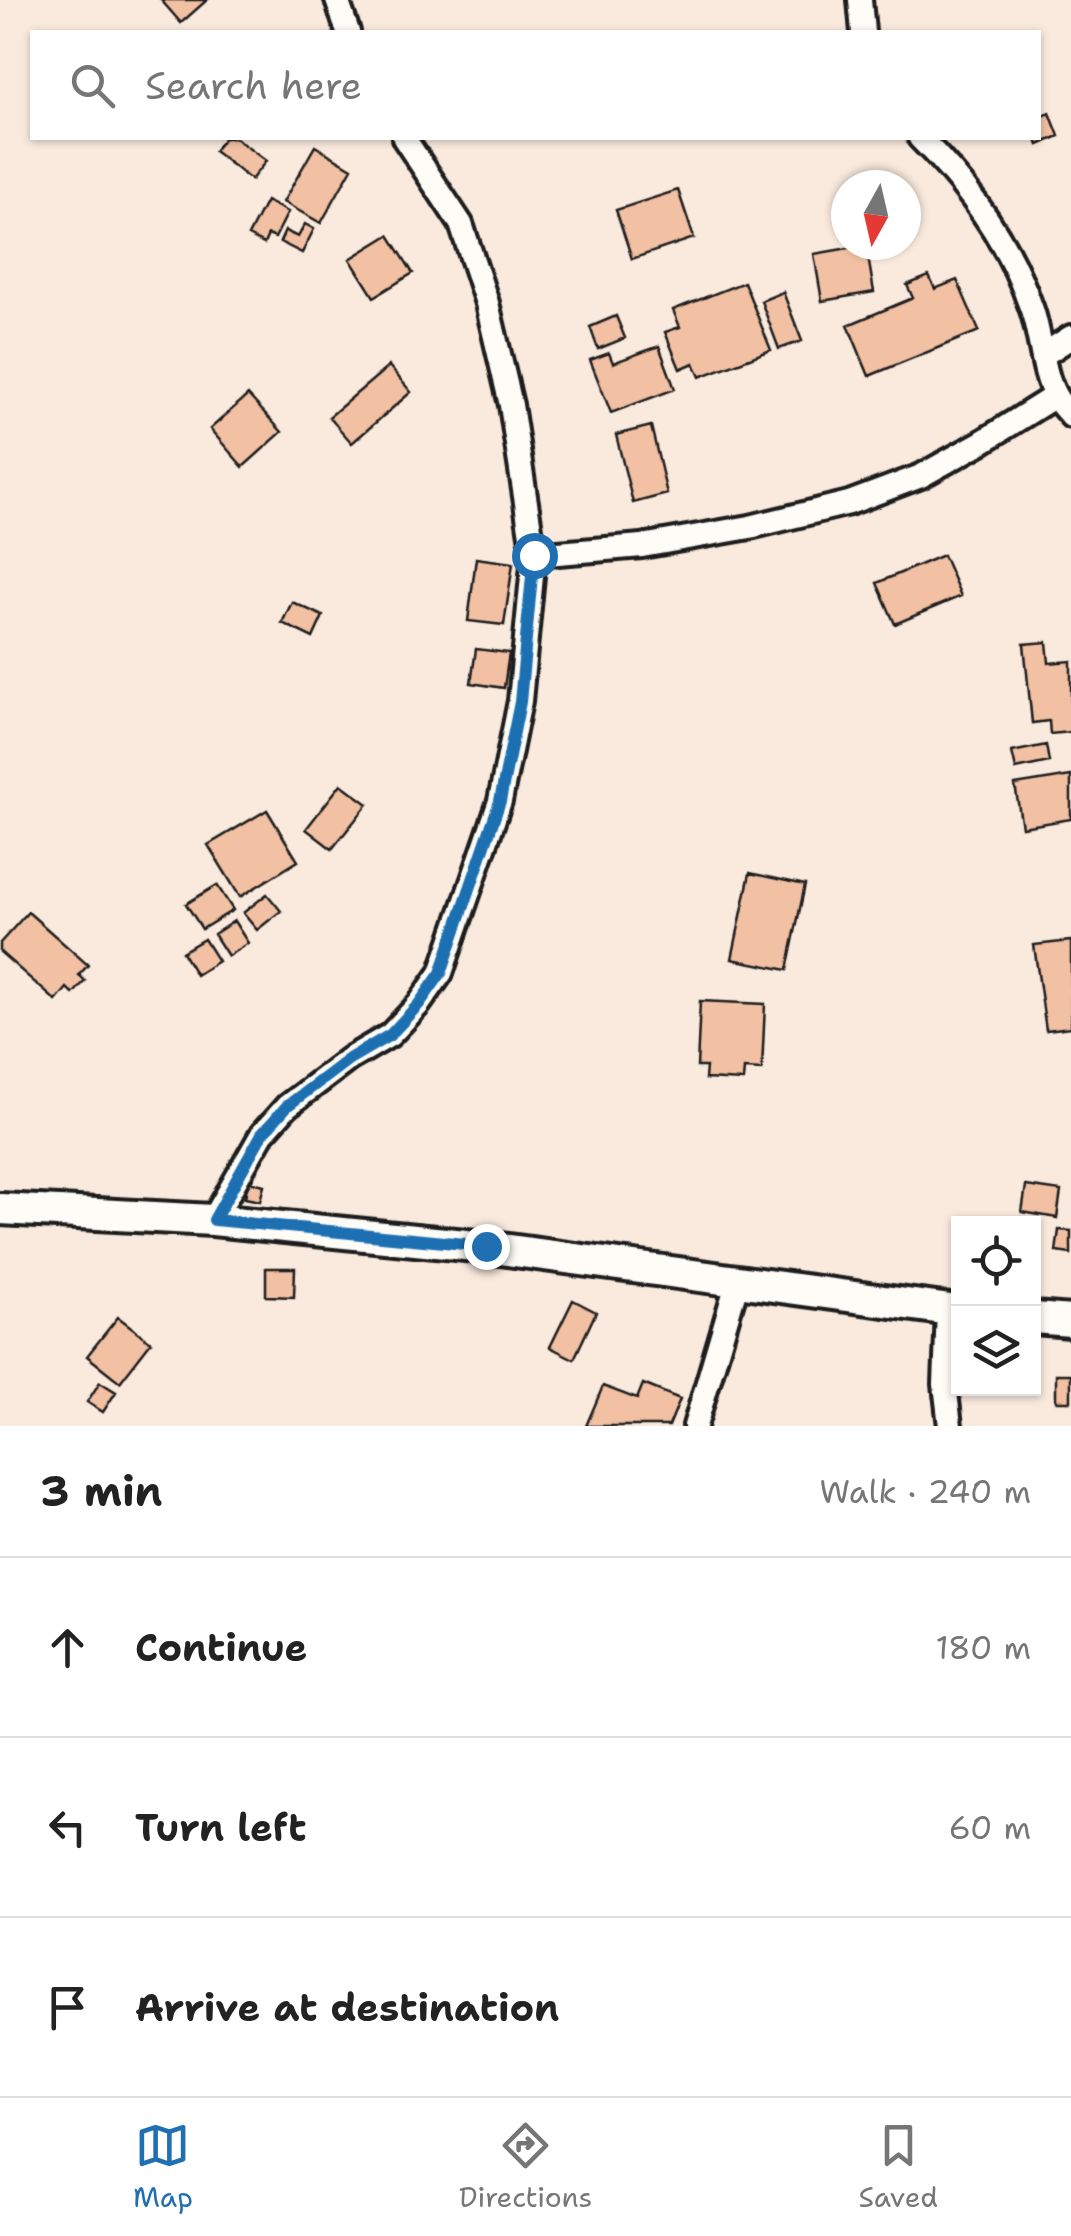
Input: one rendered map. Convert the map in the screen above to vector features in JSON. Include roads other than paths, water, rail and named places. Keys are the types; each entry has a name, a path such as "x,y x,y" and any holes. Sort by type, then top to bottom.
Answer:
{"street":[{"path":"337,0 347,30"},
{"path":"860,0 863,30"},
{"path":"214,1220 262,1134 287,1106 349,1059 390,1035 441,973 500,801 520,702 534,555 510,405 488,302 461,224 405,140"},
{"path":"922,140 950,167 1012,259 1032,309 1055,396 1071,416"},
{"path":"1043,354 1071,337"},
{"path":"534,555 642,546 750,527 849,503 921,476 1055,396"},
{"path":"0,1209 214,1220 486,1246 951,1311"},
{"path":"695,1426 738,1280"},
{"path":"1041,1319 1071,1321"},
{"path":"950,1426 945,1384 951,1329"}]}
